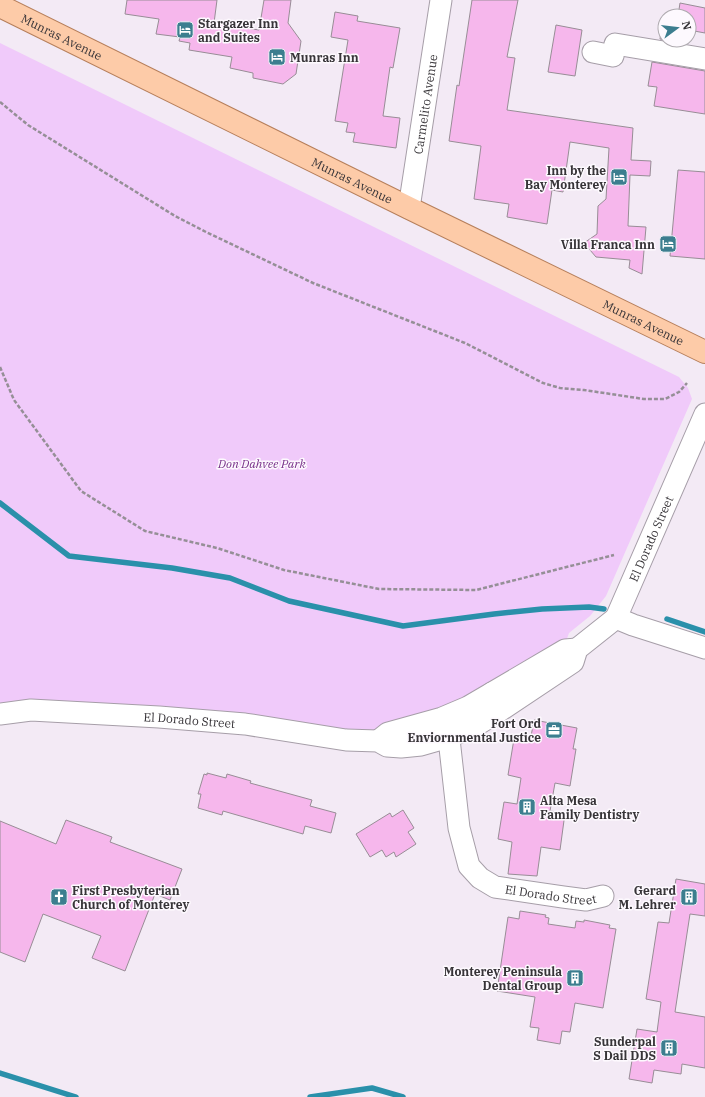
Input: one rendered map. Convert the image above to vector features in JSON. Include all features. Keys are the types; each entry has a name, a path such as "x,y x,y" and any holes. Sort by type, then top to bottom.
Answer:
{"main road":[{"name":"Munras Avenue","path":"0,6 705,352"}],"street":[{"name":"Carmelito Avenue","path":"409,208 441,0"},
{"path":"593,52 613,56 615,44 705,59"},
{"name":"El Dorado Street","path":"378,740 388,733 442,718 468,707 566,650 577,649 616,618 705,414"},
{"path":"616,618 633,625 705,648"},
{"name":"El Dorado Street","path":"0,714 31,710 159,717 229,723 346,740 378,740 388,746 401,747 421,745 449,737 475,726 498,712 573,662 577,649"},
{"path":"449,737 448,730 450,725 484,708 489,703 492,694"},
{"path":"0,704 31,710"},
{"name":"El Dorado Street","path":"449,737 459,828 469,866 480,878 495,886 586,900 603,896"}],"path":[{"path":"0,102 28,125 175,216 200,229 313,283 465,343 543,383 560,388 644,399 665,399 679,392 687,383"},
{"path":"0,367 14,400 82,491 145,531 217,548 284,570 379,589 476,590 614,555"}],"green space":[{"name":"Don Dahvee Park","path":"0,43 679,377 688,388 692,399 606,596 590,616 569,633 559,661 393,739 0,704"}],"building":[{"path":"127,0 217,0 214,23 259,30 264,0 291,0 288,23 301,41 296,74 283,84 253,78 253,73 230,68 232,57 189,50 190,43 179,41 180,37 156,34 159,19 125,14"},
{"path":"472,0 518,0 507,57 515,58 507,110 633,128 631,160 651,161 650,176 630,175 628,226 646,227 642,274 629,268 630,260 596,257 584,243 597,234 598,206 606,199 609,148 570,142 563,192 552,190 547,224 507,217 509,204 474,199 481,146 449,141"},
{"path":"680,3 705,8 705,33 697,32 697,8 679,8"},
{"path":"335,12 358,16 357,21 400,28 393,68 390,67 383,116 400,118 396,148 353,142 355,133 346,132 348,123 335,121 348,40 331,37"},
{"path":"556,25 582,30 575,76 548,72"},
{"path":"652,62 705,71 705,114 654,106 657,87 648,86"},
{"path":"678,170 705,172 705,259 670,256"},
{"name":"Alta Mesa Family Dentistry","path":"534,720 577,728 573,749 576,749 570,786 555,783 550,811 565,813 560,850 541,847 537,876 508,874 512,842 498,839 504,802 517,804 521,778 508,775 514,739 530,742"},
{"path":"207,773 226,778 227,774 251,781 250,783 312,800 310,806 336,813 331,833 305,826 303,834 223,811 222,815 198,808 201,794 198,794 204,774 207,775"},
{"path":"403,810 414,828 408,832 416,844 396,857 394,852 386,857 382,850 370,857 356,834 390,813 392,817"},
{"name":"First Presbyterian Church of Monterey","path":"66,820 112,837 110,842 182,869 170,900 155,894 125,971 92,958 101,936 43,914 25,962 0,952 0,821 56,844"},
{"path":"676,879 705,884 705,916 690,914 675,1012 705,1017 705,1068 682,1064 681,1074 654,1070 652,1083 629,1079 637,1029 657,1032 661,1002 646,999 658,922 669,923"},
{"name":"Monterey Peninsula Dental Group","path":"520,911 546,915 545,917 549,918 548,924 575,928 576,921 584,922 584,920 610,925 609,928 616,929 603,1008 575,1003 570,1032 562,1031 560,1044 537,1040 539,1028 530,1027 535,997 497,991 508,917 519,919"}],"waterway":[{"path":"0,503 69,556 172,568 230,578 289,601 403,626 542,609 589,607 604,609"},
{"path":"667,619 705,632"},
{"path":"0,1073 76,1097"},
{"path":"310,1097 372,1088 403,1097"}],"place":[{"name":"Stargazer Inn and Suites","path":"185,30"},
{"name":"Munras Inn","path":"277,57"},
{"name":"Inn by the Bay Monterey","path":"619,177"},
{"name":"Villa Franca Inn","path":"668,244"},
{"name":"Fort Ord Enviornmental Justice","path":"554,730"},
{"name":"Alta Mesa Family Dentistry","path":"527,807"},
{"name":"First Presbyterian Church of Monterey","path":"59,897"},
{"name":"Gerard M. Lehrer","path":"689,897"},
{"name":"Monterey Peninsula Dental Group","path":"575,978"},
{"name":"Sunderpal S Dail DDS","path":"669,1048"}]}
